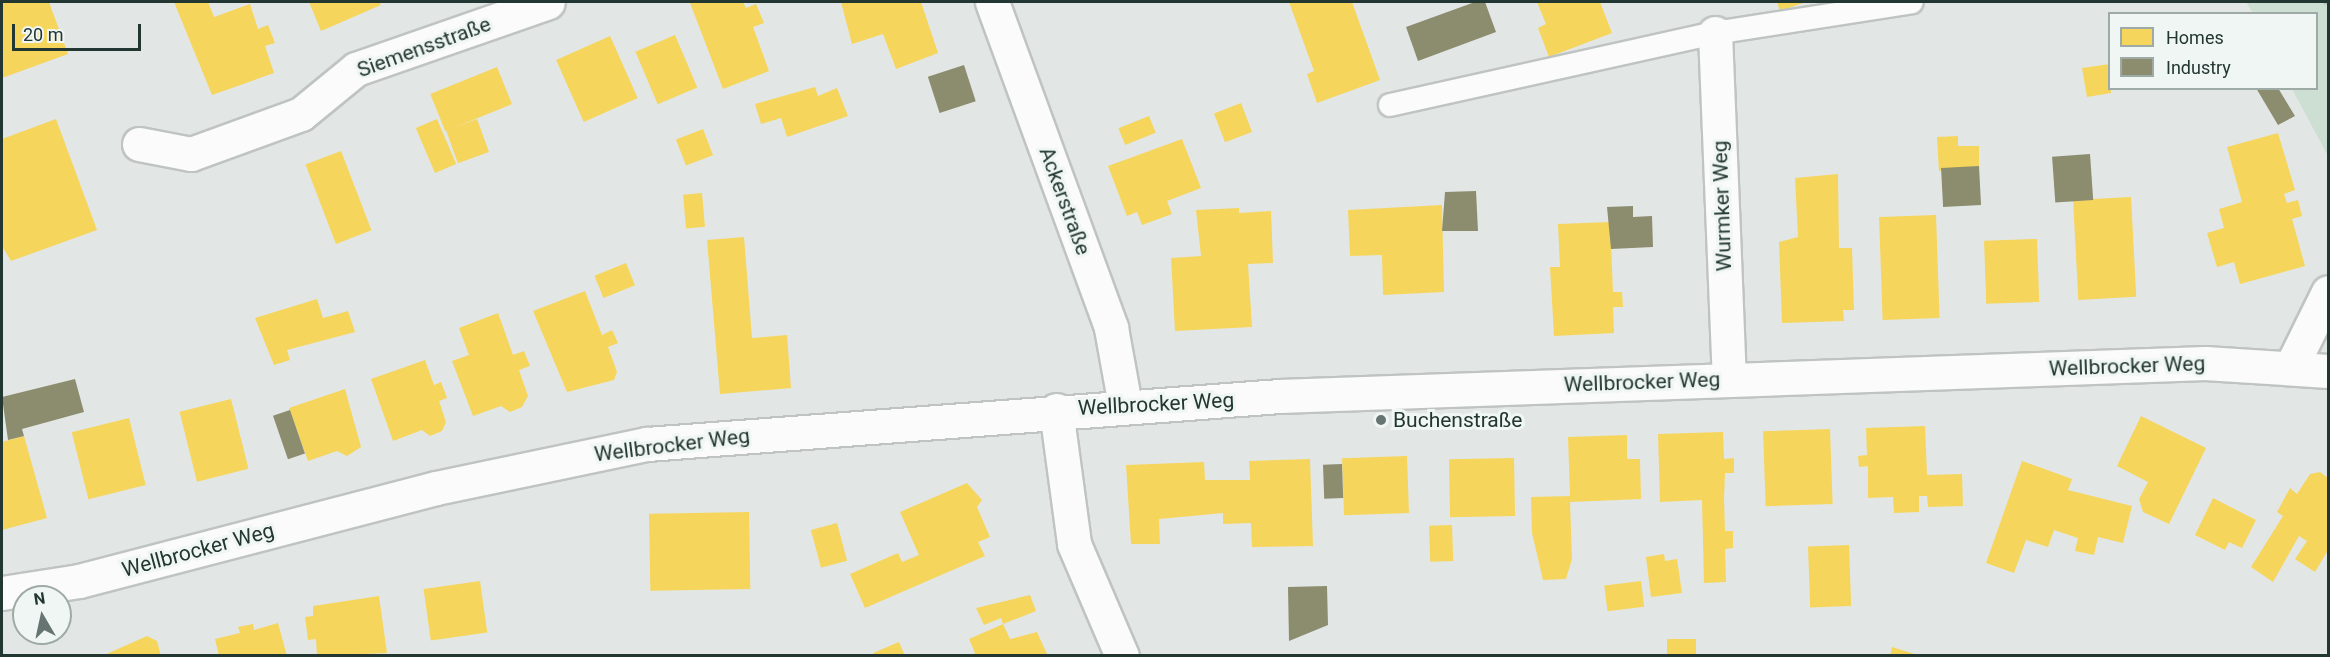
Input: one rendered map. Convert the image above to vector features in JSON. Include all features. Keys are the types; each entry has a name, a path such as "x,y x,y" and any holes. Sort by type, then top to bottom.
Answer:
{"street":[{"name":"Siemensstraße","path":"139,144 191,154 300,114 356,69 548,2"},
{"name":"Ackerstraße","path":"993,2 1111,328 1125,405"},
{"name":"Wurmker Weg","path":"1715,33 1730,379"},
{"path":"2292,365 2328,292"},
{"name":"Wellbrocker Weg","path":"2,593 79,581 436,488 635,446 1125,405 1730,379 2292,365 2328,371"},
{"path":"1056,410 1074,544 1122,656"}],"lane":[{"path":"1390,105 1715,33 1912,2"}],"path":[{"path":"2325,2 2328,8"}],"green space":[{"path":"2246,2 2328,2 2328,156 2293,90 2318,90 2318,12 2252,12"}],"building: Homes":[{"path":"2,2 49,2 68,54 2,78"},
{"path":"174,2 208,2 214,17 250,4 258,29 268,25 275,43 265,46 274,73 212,95"},
{"path":"309,2 379,2 381,5 321,31"},
{"path":"743,2 746,8 756,4 764,23 753,27 769,71 723,89 690,3"},
{"path":"841,2 921,2 938,53 896,69 883,34 852,44"},
{"path":"1289,2 1352,2 1380,80 1317,103 1307,74 1314,71"},
{"path":"1537,2 1600,2 1612,33 1549,57 1538,28 1546,24"},
{"path":"1777,2 1806,2 1780,11"},
{"path":"675,35 697,87 658,104 635,52"},
{"path":"610,36 638,98 584,122 556,60"},
{"path":"2108,64 2108,90 2111,90 2111,93 2087,97 2082,68"},
{"path":"497,67 512,104 445,131 430,94"},
{"path":"815,87 818,96 837,88 848,116 787,137 781,118 761,124 755,104"},
{"path":"1241,103 1252,132 1225,142 1214,113"},
{"path":"1149,116 1156,133 1125,145 1118,128"},
{"path":"56,119 97,230 11,261 2,246 2,139"},
{"path":"437,119 456,164 435,173 416,128"},
{"path":"477,119 489,152 458,163 446,130"},
{"path":"703,129 713,155 686,166 676,139"},
{"path":"2278,133 2295,190 2284,194 2287,203 2298,200 2302,216 2292,219 2305,266 2240,284 2234,262 2217,267 2207,233 2224,228 2219,209 2242,202 2227,147"},
{"path":"1958,136 1958,146 1979,146 1979,166 1939,171 1937,137"},
{"path":"1182,139 1201,188 1167,201 1172,214 1142,225 1137,212 1127,216 1108,166"},
{"path":"341,151 371,230 336,244 306,165"},
{"path":"1838,174 1839,248 1852,248 1854,310 1843,310 1844,321 1782,323 1779,242 1798,237 1795,178"},
{"path":"702,193 705,227 686,229 683,195"},
{"path":"2131,197 2136,297 2078,300 2073,200"},
{"path":"1442,205 1444,292 1383,295 1382,255 1350,256 1348,210"},
{"path":"1239,208 1239,213 1271,211 1273,263 1248,264 1252,327 1175,331 1171,258 1201,256 1196,210"},
{"path":"1936,215 1940,318 1883,320 1879,217"},
{"path":"1610,222 1613,292 1622,292 1623,307 1613,307 1614,333 1554,336 1550,267 1560,267 1558,224"},
{"path":"744,237 752,338 787,335 791,388 720,394 707,240"},
{"path":"2037,239 2039,302 1986,304 1984,241"},
{"path":"626,263 635,285 603,298 594,276"},
{"path":"585,291 602,335 612,330 618,343 608,347 617,372 614,380 567,392 533,311"},
{"path":"317,299 323,318 348,311 355,332 287,350 290,360 274,365 255,318"},
{"path":"498,313 513,355 524,351 530,366 519,370 528,396 522,407 510,412 501,406 473,416 452,361 469,355 459,328"},
{"path":"425,360 434,385 441,382 447,398 439,401 446,422 442,431 430,436 422,430 393,441 371,379"},
{"path":"345,389 361,447 347,456 337,451 308,461 289,408"},
{"path":"231,399 248,469 197,482 180,412"},
{"path":"2141,416 2206,448 2169,524 2143,512 2139,499 2148,482 2117,466"},
{"path":"129,418 146,485 88,499 72,432"},
{"path":"1925,426 1927,475 1962,474 1963,506 1928,507 1927,496 1919,496 1919,512 1894,513 1893,497 1868,498 1868,466 1859,467 1858,456 1867,455 1866,428"},
{"path":"1830,429 1833,504 1766,506 1763,431"},
{"path":"1723,432 1724,459 1734,458 1734,473 1725,473 1724,499 1725,531 1733,531 1733,548 1725,549 1726,582 1704,583 1702,500 1660,502 1658,434"},
{"path":"1627,435 1627,459 1640,459 1641,499 1570,502 1572,559 1566,579 1543,580 1532,533 1531,497 1570,496 1568,437"},
{"path":"24,436 47,518 2,530 2,442"},
{"path":"1407,456 1409,513 1344,515 1342,458"},
{"path":"1514,458 1515,516 1450,517 1449,459"},
{"path":"1310,459 1313,546 1252,547 1251,523 1223,524 1223,513 1159,519 1160,544 1131,544 1126,465 1204,462 1205,480 1250,480 1249,461"},
{"path":"2022,461 2072,479 2068,490 2132,506 2123,543 2098,537 2094,555 2075,551 2078,538 2054,530 2048,547 2026,540 2014,573 1986,563"},
{"path":"2320,472 2328,478 2328,550 2315,572 2295,559 2307,541 2299,536 2273,582 2251,567 2283,516 2277,512 2290,488 2297,494 2310,474"},
{"path":"967,483 982,500 977,507 990,537 978,542 985,556 865,608 850,574 898,553 902,562 919,555 900,512"},
{"path":"2213,498 2256,520 2242,548 2229,542 2225,550 2195,535"},
{"path":"749,512 750,589 650,591 649,514"},
{"path":"837,523 847,561 821,568 811,530"},
{"path":"1452,525 1453,561 1430,562 1429,526"},
{"path":"1849,545 1851,606 1810,607 1808,546"},
{"path":"1664,554 1665,561 1677,559 1682,593 1651,597 1646,557"},
{"path":"480,581 487,632 431,640 424,589"},
{"path":"1641,581 1644,607 1607,611 1604,586"},
{"path":"1030,595 1036,611 1003,624 1001,618 984,625 976,608"},
{"path":"379,596 387,653 317,656 316,639 308,640 305,617 313,616 313,606"},
{"path":"278,623 287,656 219,656 215,639 240,633 238,627 253,624 254,630"},
{"path":"1003,624 1010,639 1037,632 1047,654 970,656 975,653 969,639"},
{"path":"147,636 157,641 161,656 102,656"},
{"path":"1667,639 1696,639 1696,656 1667,656"},
{"path":"899,642 905,656 873,656 873,653"},
{"path":"1892,647 1918,655 1918,656 1890,656"}],"building: Industry":[{"path":"1475,2 1485,2 1496,32 1418,61 1406,27"},
{"path":"964,65 976,101 940,113 928,77"},
{"path":"2257,90 2279,90 2295,116 2278,125"},
{"path":"2090,154 2093,200 2055,203 2052,157"},
{"path":"1979,166 1981,205 1943,207 1941,168"},
{"path":"1476,191 1478,231 1442,231 1445,192"},
{"path":"1633,206 1633,217 1652,216 1653,247 1611,249 1607,207"},
{"path":"75,379 84,412 22,429 24,436 8,440 2,397"},
{"path":"290,410 305,453 288,459 273,416"},
{"path":"1342,464 1343,498 1324,499 1323,465"},
{"path":"1327,586 1328,625 1289,641 1288,587"}],"place":[{"name":"Buchenstraße","path":"1381,420"}]}
